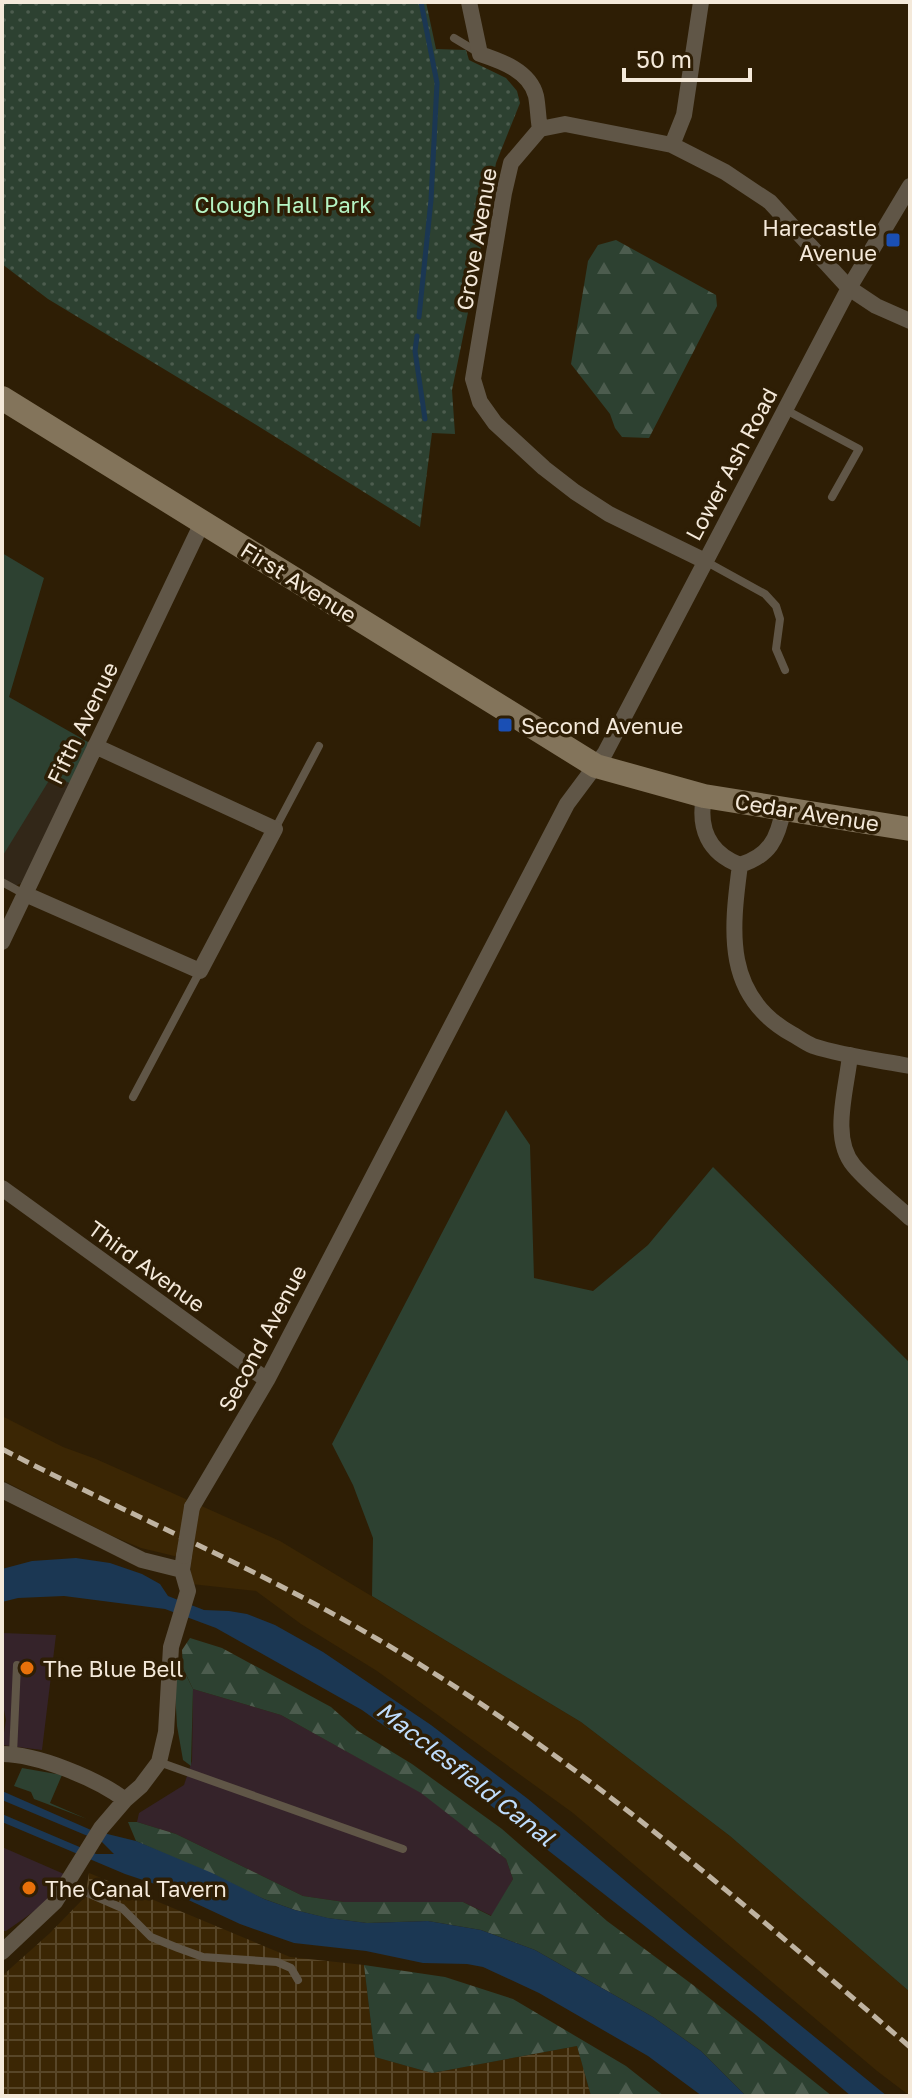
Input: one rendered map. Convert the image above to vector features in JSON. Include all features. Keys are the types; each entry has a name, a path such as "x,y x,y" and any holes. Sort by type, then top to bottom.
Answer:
{"main road":[{"name":"First Avenue","path":"2,398 596,766"},
{"name":"Cedar Avenue","path":"596,766 704,796 910,829"}],"street":[{"path":"469,2 480,54 525,75 535,92 540,129 565,124 672,145 725,172 770,202 849,288 876,306 910,321"},
{"path":"672,145 684,115 701,2"},
{"name":"Grove Avenue","path":"540,129 511,163 504,193 473,379 480,402 495,423 575,492 609,514 705,561"},
{"name":"Lower Ash Road","path":"596,766 849,288 910,186"},
{"name":"Fifth Avenue","path":"2,942 202,523"},
{"path":"25,894 200,971 275,829 95,746"},
{"name":"Second Avenue","path":"183,1563 192,1507 267,1380 567,804 596,766"},
{"name":"Cedar Avenue","path":"704,796 702,824 713,848 724,859 740,865"},
{"path":"783,810 776,838 767,850 753,861 740,865 733,918 735,953 743,983 755,1004 776,1025 811,1045 910,1066"},
{"path":"850,1055 841,1113 843,1142 852,1165 910,1218"},
{"name":"Third Avenue","path":"2,1188 267,1380"},
{"path":"2,1490 142,1560 183,1563 188,1591 171,1647 166,1732 159,1762 101,1828 55,1902 2,1952"},
{"path":"8,1754 45,1762 95,1781 125,1800"}],"lane":[{"path":"454,38 480,54"},
{"path":"785,409 859,449 832,497"},
{"path":"705,561 765,594 776,606 780,619 776,649 785,670"},
{"path":"275,829 319,746"},
{"path":"2,882 25,894"},
{"path":"133,1097 200,971"},
{"path":"8,1754 17,1665"},
{"path":"159,1762 403,1849"},
{"path":"67,1884 122,1908 151,1937 203,1957 277,1962 291,1968 298,1980"}],"shaded area":[{"path":"2,742 76,787 32,879 12,887 2,883"},
{"path":"2,1416 63,1447 280,1541 581,1722 730,1836 910,1992 910,2096 573,1813 377,1671 301,1624 256,1591 191,1584 191,1560 141,1548 110,1535 2,1480"},
{"name":"The Blue Bell","path":"2,1633 56,1635 42,1750 2,1745 6,1720 2,1700"},
{"path":"193,1689 281,1715 422,1793 506,1859 513,1879 492,1916 463,1902 344,1902 303,1896 176,1834 137,1822 139,1813 184,1785 192,1761"},
{"name":"The Canal Tavern","path":"2,1847 64,1874 49,1901 6,1931 2,1931"},
{"path":"89,1873 290,1957 364,1965 375,2057 432,2073 577,2046 591,2096 2,2096 2,1976 85,1897"}],"green space":[{"name":"Clough Hall Park","path":"2,2 426,2 436,49 466,50 469,60 506,78 517,91 520,103 496,163 452,390 455,434 432,433 420,527 48,299 2,264"},
{"path":"616,240 716,295 717,306 649,438 622,437 610,414 571,364 588,261 598,245"},
{"path":"2,553 44,578 9,697 95,746 76,787 53,774 2,857"},
{"path":"506,1110 530,1145 534,1278 593,1291 648,1245 713,1167 910,1363 910,1992 730,1836 581,1722 372,1596 373,1538 353,1485 332,1444"},
{"path":"190,1638 222,1648 331,1707 358,1731 412,1764 502,1829 607,1921 832,2096 746,2096 701,2051 653,2017 535,1950 481,1930 428,1921 367,1923 295,1910 136,1841 128,1822 176,1834 303,1896 344,1902 463,1902 491,1916 513,1879 506,1859 421,1793 281,1715 193,1689 183,1668 182,1650"},
{"path":"183,1669 193,1689 191,1766 183,1760 177,1726 174,1674"},
{"path":"22,1768 62,1775 50,1803 87,1819 34,1799 31,1792 14,1786"},
{"path":"364,1965 445,1977 513,1999 626,2066 664,2096 591,2096 577,2046 432,2073 375,2057"}],"water":[{"name":"Macclesfield Canal","path":"76,1558 110,1563 142,1574 160,1584 168,1596 204,1610 247,1614 275,1625 323,1652 431,1725 528,1799 887,2096 851,2096 756,2015 439,1765 362,1710 216,1628 165,1609 64,1596 18,1598 2,1602 2,1569 32,1561"},
{"path":"2,1791 91,1830 136,1841 295,1910 367,1923 428,1921 481,1930 535,1950 653,2017 701,2051 746,2096 702,2096 648,2056 539,1993 483,1967 423,1963 366,1951 294,1943 240,1924 152,1883 2,1822 2,1814 96,1854 114,1854 102,1842 2,1800"}],"waterway":[{"path":"419,317 431,200 437,83 421,2"},
{"path":"417,336 415,351 425,419"}],"railway":[{"path":"2,1449 333,1614 520,1730 654,1831 910,2047"}],"place":[{"name":"Harecastle Avenue","path":"893,240"},
{"name":"Second Avenue","path":"505,725"},
{"name":"The Blue Bell","path":"27,1668"},
{"name":"The Canal Tavern","path":"29,1888"}]}
